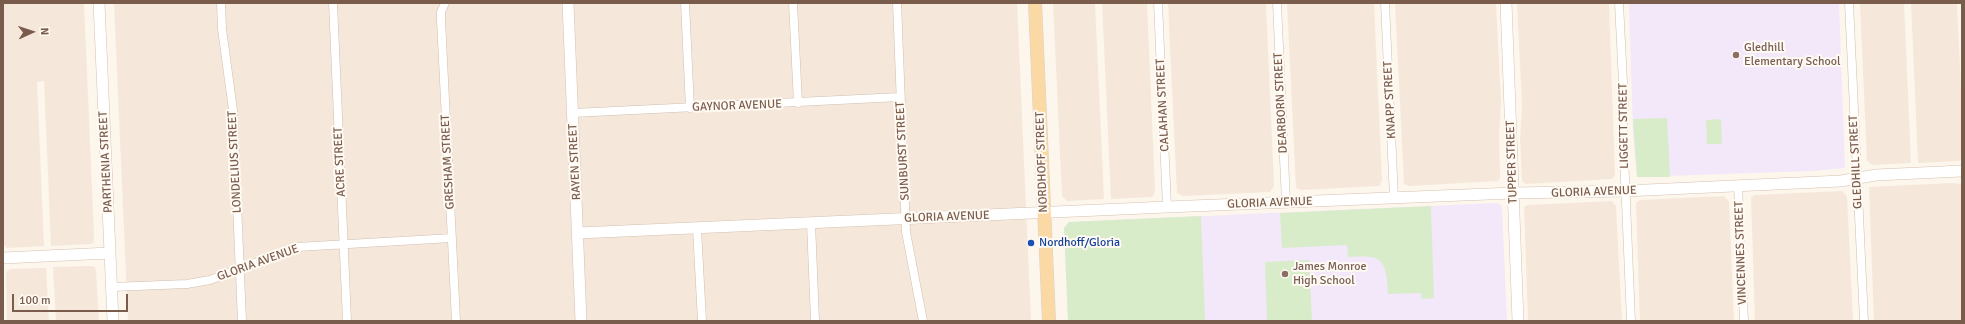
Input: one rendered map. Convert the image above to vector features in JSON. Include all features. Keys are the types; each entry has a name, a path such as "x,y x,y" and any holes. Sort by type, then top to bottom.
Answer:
{"main road":[{"name":"NORDHOFF STREET","path":"1035,3 1049,321"}],"street":[{"name":"PARTHENIA STREET","path":"99,3 113,321"},
{"name":"LONDELIUS STREET","path":"221,3 222,29 233,110 242,321"},
{"name":"ACRE STREET","path":"332,3 347,321"},
{"name":"GRESHAM STREET","path":"444,3 441,20 456,321"},
{"name":"RAYEN STREET","path":"568,3 581,321"},
{"path":"685,3 690,108"},
{"path":"793,3 798,103"},
{"name":"SUNBURST STREET","path":"896,3 907,218 906,232 923,321"},
{"name":"CALAHAN STREET","path":"1158,3 1167,207"},
{"name":"DEARBORN STREET","path":"1276,3 1286,202"},
{"name":"KNAPP STREET","path":"1385,3 1394,198"},
{"name":"TUPPER STREET","path":"1506,3 1518,321"},
{"name":"LIGGETT STREET","path":"1619,3 1632,321"},
{"name":"GLEDHILL STREET","path":"1849,3 1864,321"},
{"name":"GAYNOR AVENUE","path":"573,113 900,97"},
{"name":"GLORIA AVENUE","path":"578,233 697,229 907,218 1286,202 1513,193 1626,191 1841,181 1876,175 1962,171"},
{"name":"VINCENNES STREET","path":"1738,185 1744,321"},
{"path":"811,223 815,321"},
{"path":"697,229 702,321"},
{"name":"GLORIA AVENUE","path":"112,287 196,283 210,280 240,267 297,247 343,243 452,238"},
{"path":"3,258 110,253"}],"shaded area":[{"path":"3,3 84,3 94,236 93,243 91,244 51,246 44,81 37,82 44,246 7,248 4,245"},
{"path":"114,3 1017,3 1031,321 128,321"},
{"path":"1053,3 1095,3 1104,199 1067,201 1062,196"},
{"path":"1102,3 1147,3 1155,189 1154,195 1151,197 1111,199"},
{"path":"1168,3 1266,3 1274,186 1270,192 1183,196 1177,193"},
{"path":"1287,3 1374,3 1382,181 1379,186 1301,190 1296,188"},
{"path":"1395,3 1496,3 1501,102 1499,136 1500,177 1498,181 1409,186 1404,184"},
{"path":"1517,3 1609,3 1615,174 1612,179 1526,184 1522,181 1520,139 1522,105"},
{"name":"Gledhill Elementary School","path":"1629,3 1839,3 1845,168 1812,171 1637,177 1633,132"},
{"path":"1860,3 1904,3 1911,163 1872,165 1867,161"},
{"path":"1911,3 1957,3 1962,111 1962,159 1959,161 1918,163"},
{"path":"1952,183 1962,184 1962,321 1874,321 1869,187"},
{"path":"1842,191 1847,196 1853,321 1755,321 1751,197 1755,195"},
{"path":"1724,196 1729,201 1734,321 1640,321 1636,203 1640,200"},
{"path":"1612,201 1616,206 1622,321 1528,321 1524,207 1528,205"},
{"name":"James Monroe High School","path":"1497,203 1502,207 1507,321 1068,321 1064,228 1069,222"},
{"path":"53,267 95,267 96,271 99,321 56,321"},
{"path":"46,268 49,321 7,321 6,272 10,269"}],"green space":[{"path":"1667,118 1670,177 1637,177 1633,119"},
{"path":"1721,119 1722,144 1707,144 1706,120"},
{"path":"1431,206 1434,298 1422,299 1421,293 1388,294 1386,273 1384,266 1380,261 1376,258 1369,257 1348,257 1347,245 1282,248 1280,213"},
{"path":"1201,216 1205,321 1068,321 1064,228 1069,222"},
{"path":"1309,260 1312,321 1267,321 1265,262"}],"place":[{"name":"Gledhill Elementary School","path":"1736,55"},
{"name":"Nordhoff/Gloria","path":"1031,243"},
{"name":"James Monroe High School","path":"1285,274"}]}
